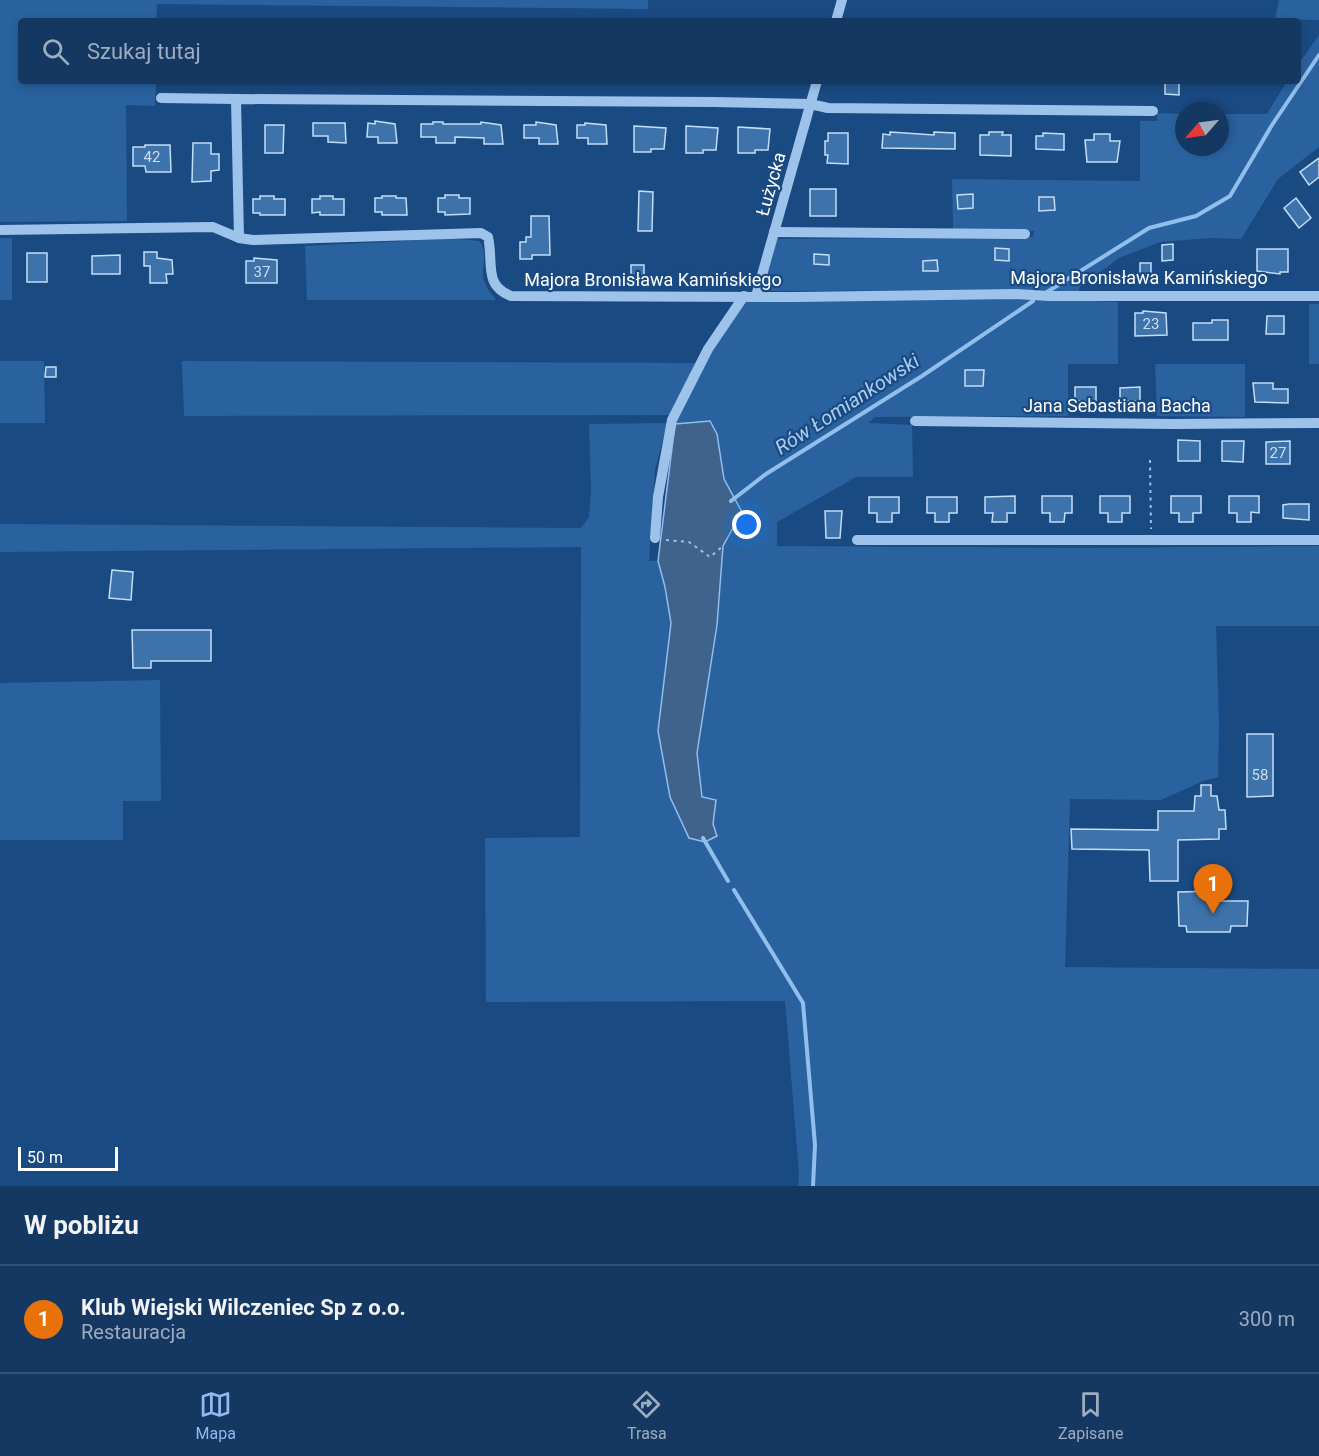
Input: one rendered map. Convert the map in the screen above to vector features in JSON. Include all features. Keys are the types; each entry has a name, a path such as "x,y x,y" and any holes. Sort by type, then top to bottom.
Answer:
{"street":[{"path":"837,18 842,0"},
{"name":"Łużycka","path":"756,296 816,84"},
{"path":"161,98 702,102 810,104 828,108 1153,111"},
{"path":"236,99 239,238"},
{"name":"Majora Bronisława Kamińskiego","path":"0,230 213,227 239,238 253,240 481,233 488,237 493,281 496,288 511,296 1016,294 1319,296"},
{"path":"774,231 1025,234"},
{"path":"655,538 658,497 672,420 708,349 744,296"},
{"name":"Jana Sebastiana Bacha","path":"915,421 1319,423"},
{"path":"857,540 1319,540"}],"path":[{"path":"1150,460 1151,540"},
{"path":"655,538 689,542 710,557 723,546"}],"shaded area":[{"path":"0,0 648,0 648,9 157,4 156,18 18,18 18,84 156,84 155,106 126,105 127,221 0,222"},
{"path":"1279,0 1319,0 1319,20 1275,18"},
{"path":"1319,35 1319,147 1278,179 1241,239 1210,238 1160,242 1119,258 1079,288 1079,293 1035,290 771,291 765,279 777,239 1033,237 1034,231 953,229 952,179 1140,181 1140,121 1157,121 1157,113 1175,114 1175,156 1229,156 1229,114 1267,114 1285,84 1301,84 1301,61"},
{"path":"435,237 479,241 484,251 483,278 496,300 307,300 305,246 404,241"},
{"path":"0,238 12,238 12,300 0,300"},
{"path":"1048,299 1118,302 1118,364 1068,364 1068,416 875,417 868,423 912,425 913,477 856,477 777,522 777,546 1075,548 1319,546 1319,626 1216,626 1218,777 1203,781 1161,800 1070,799 1065,967 1319,969 1319,1186 798,1186 799,1174 785,1001 486,1002 485,838 580,837 581,547 0,552 0,524 581,528 589,517 591,490 589,424 667,423 655,470 649,561 658,561 671,623 658,731 716,836 713,824 715,800 702,797 697,753 717,625 723,546 742,512 724,479 720,461 675,424 704,362 747,300"},
{"path":"1309,304 1319,304 1319,364 1309,364"},
{"path":"0,361 44,361 45,423 0,423"},
{"path":"182,361 695,363 672,415 184,416"},
{"path":"1155,364 1245,364 1245,417 1157,416"},
{"path":"710,421 717,434 724,479 742,512 723,546 717,625 697,753 702,797 716,800 713,824 717,836 705,842 689,838 670,797 658,731 671,623 658,561 675,424"},
{"path":"160,680 161,801 123,801 123,840 0,840 0,683"}],"building":[{"path":"1165,84 1179,84 1179,95 1165,94"},
{"path":"375,121 395,124 397,143 378,143 378,137 367,137 368,123 375,124"},
{"path":"433,122 481,124 481,122 501,125 503,144 484,144 484,138 455,137 455,143 436,143 436,137 421,137 421,124 433,124"},
{"path":"536,122 556,125 558,144 539,144 539,138 524,138 524,125 536,125"},
{"path":"313,123 345,123 346,143 328,142 328,136 313,136"},
{"path":"585,123 606,125 607,144 588,144 588,138 577,138 577,125 585,125"},
{"path":"265,125 284,125 283,153 265,153"},
{"path":"634,126 666,128 664,149 634,152"},
{"path":"686,126 718,128 716,150 686,153"},
{"path":"738,127 770,129 768,150 738,153"},
{"path":"890,132 934,135 934,132 955,133 955,149 882,148 883,134 890,135"},
{"path":"989,132 1003,132 1002,135 1011,135 1011,156 980,155 980,135 989,135"},
{"path":"828,133 848,133 848,164 827,163 825,141 828,141"},
{"path":"1043,133 1064,134 1064,150 1036,149 1036,136 1043,136"},
{"path":"1094,134 1110,134 1110,141 1120,141 1117,162 1087,162 1085,140 1094,140"},
{"path":"193,143 211,143 211,154 219,154 219,170 211,171 211,181 192,182"},
{"path":"145,145 170,145 171,172 146,172 145,166 133,166 133,147 145,147"},
{"path":"1319,158 1319,177 1309,185 1300,172"},
{"path":"810,189 836,189 836,216 810,216"},
{"path":"639,191 653,192 652,231 638,231"},
{"path":"973,194 973,208 958,209 957,195"},
{"path":"445,195 470,198 470,214 445,215 445,212 438,212 438,198 445,198"},
{"path":"260,196 285,199 285,215 253,213 253,199 260,199"},
{"path":"320,196 344,199 344,215 312,213 312,199 320,199"},
{"path":"382,196 406,198 407,215 382,215 382,212 375,212 375,198 382,198"},
{"path":"1039,197 1054,197 1055,210 1039,211"},
{"path":"1296,198 1311,218 1299,228 1284,208"},
{"path":"531,216 549,216 550,255 532,255 532,259 520,259 520,242 526,242 526,237 531,237"},
{"path":"1173,244 1173,260 1162,261 1162,245"},
{"path":"995,248 1009,249 1009,261 995,260"},
{"path":"1257,249 1288,249 1288,272 1280,272 1280,274 1257,271"},
{"path":"144,252 157,252 157,258 172,260 173,274 166,274 167,283 150,283 150,266 144,266"},
{"path":"27,253 47,253 47,282 27,282"},
{"path":"814,254 829,255 829,265 814,264"},
{"path":"120,255 120,274 92,274 92,256"},
{"path":"254,258 277,260 277,283 246,283 246,261 254,261"},
{"path":"937,260 938,271 923,271 923,261"},
{"path":"1140,263 1151,263 1151,276 1140,276"},
{"path":"631,265 644,265 644,280 631,280"},
{"path":"1143,311 1166,313 1167,335 1135,336 1135,313 1143,313"},
{"path":"1267,316 1284,316 1284,334 1266,334"},
{"path":"1212,320 1228,320 1228,340 1193,340 1193,323 1212,323"},
{"path":"46,367 56,367 56,377 45,377"},
{"path":"965,370 984,370 983,386 965,386"},
{"path":"1253,383 1273,383 1273,389 1288,389 1288,403 1255,402"},
{"path":"1075,387 1096,387 1096,401 1075,401"},
{"path":"1140,387 1140,401 1120,401 1120,388"},
{"path":"1178,440 1200,441 1200,461 1178,461"},
{"path":"1222,441 1244,441 1243,462 1222,461"},
{"path":"1290,441 1290,464 1266,464 1266,442"},
{"path":"1015,496 1015,513 1007,513 1007,522 992,522 993,513 985,513 985,497"},
{"path":"1042,496 1072,496 1072,513 1065,513 1064,522 1050,522 1050,513 1042,513"},
{"path":"1100,496 1130,496 1130,513 1122,513 1122,522 1108,522 1108,513 1100,513"},
{"path":"1171,496 1201,496 1201,513 1193,513 1193,522 1179,522 1179,513 1171,513"},
{"path":"1229,496 1259,496 1259,513 1251,512 1251,522 1237,522 1237,513 1229,513"},
{"path":"869,497 899,497 899,513 892,513 892,522 877,522 877,513 869,513"},
{"path":"927,497 957,497 957,513 949,513 949,522 935,522 935,513 927,513"},
{"path":"1309,504 1309,520 1283,518 1283,505"},
{"path":"825,511 842,511 840,538 826,538"},
{"path":"112,570 133,572 131,600 109,598"},
{"path":"132,630 211,630 211,661 151,661 151,668 133,668"},
{"path":"1247,734 1273,734 1273,796 1247,797"},
{"path":"1201,785 1211,785 1211,796 1217,796 1219,810 1225,810 1226,829 1219,829 1219,839 1178,840 1178,881 1150,881 1149,850 1072,849 1071,829 1158,830 1158,811 1194,811 1195,796 1201,796"},
{"path":"1219,891 1219,901 1248,901 1247,926 1231,926 1230,932 1187,932 1186,926 1179,926 1178,892"}],"waterway":[{"name":"Rów Łomiankowski","path":"1301,82 1319,55"},
{"name":"Rów Łomiankowski","path":"1047,292 1149,228 1196,216 1230,196 1300,84"},
{"name":"Rów Łomiankowski","path":"731,501 766,474 922,376 1033,301"},
{"name":"Rów Łomiankowski","path":"703,838 728,881"},
{"name":"Rów Łomiankowski","path":"734,890 803,1003 815,1145 813,1186"}],"place":[{"name":"Klub Wiejski Wilczeniec Sp z o.o.","path":"1213,914"}]}
